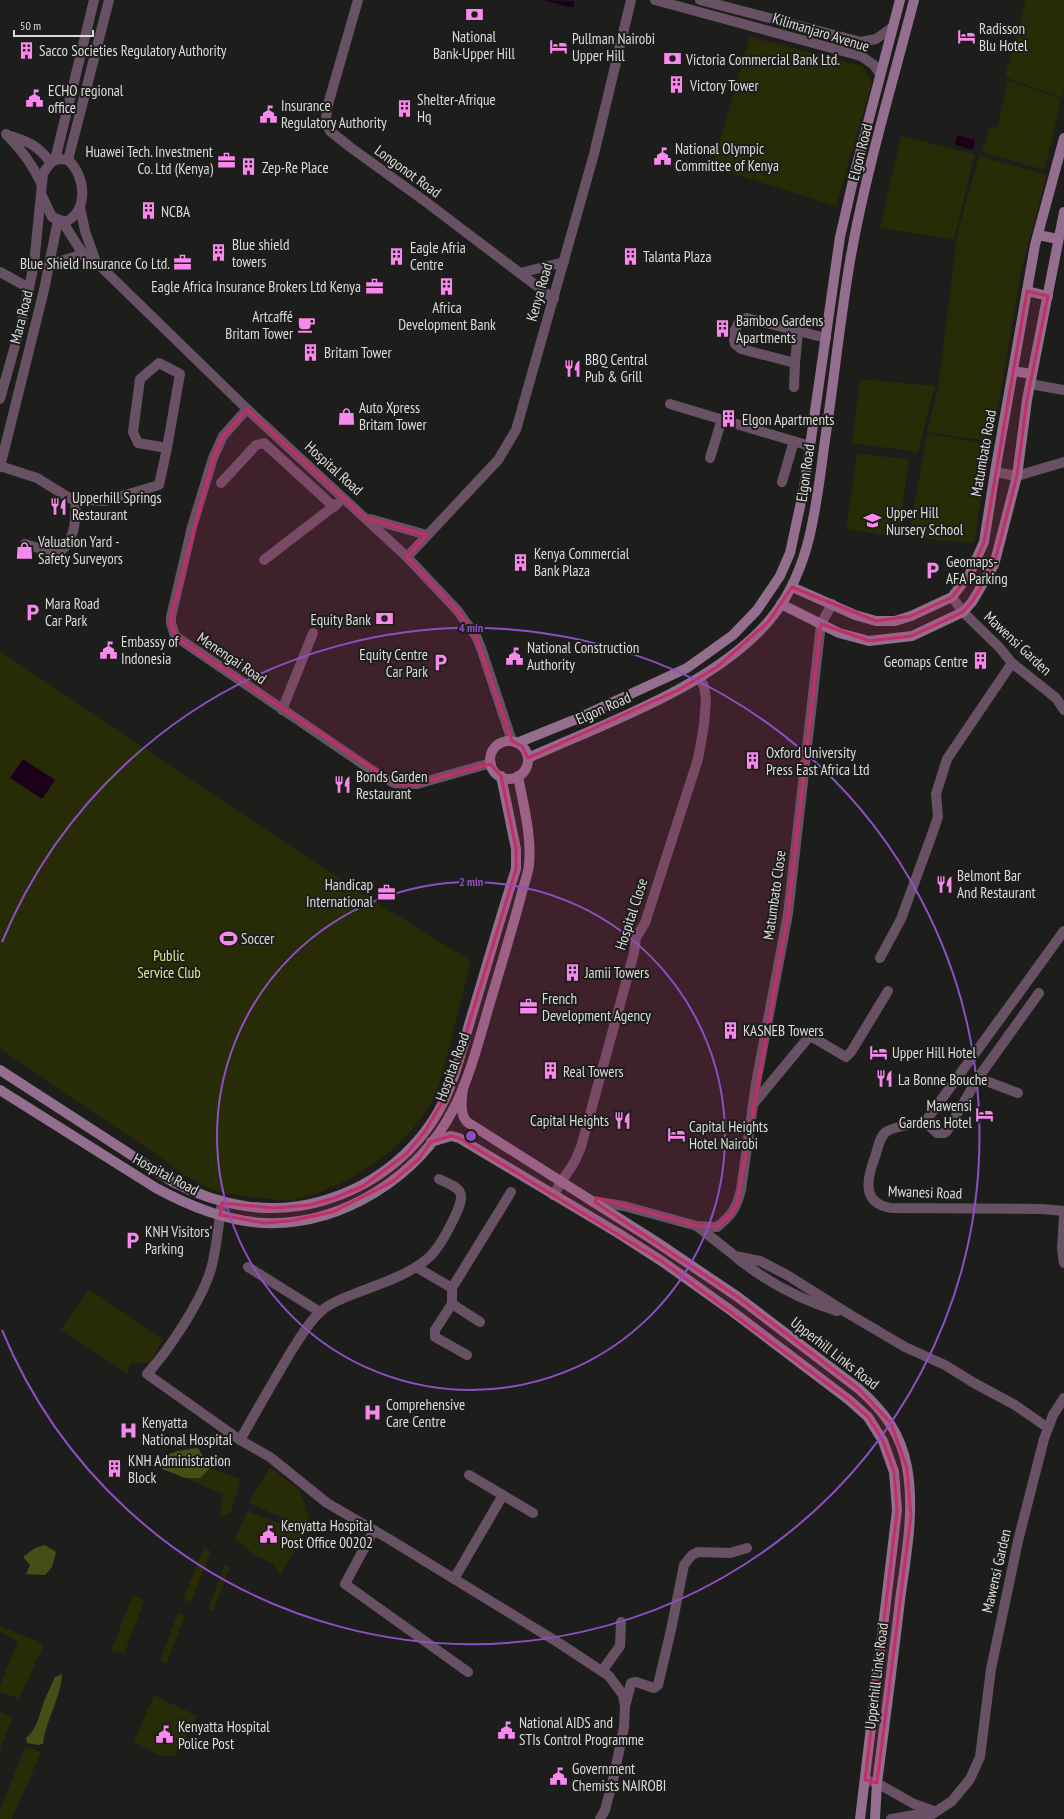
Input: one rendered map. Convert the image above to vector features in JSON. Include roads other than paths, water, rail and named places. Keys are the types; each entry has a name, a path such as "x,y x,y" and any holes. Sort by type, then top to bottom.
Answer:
{"street":[{"name":"Mara Road","path":"0,399 22,321 37,249 42,196 41,183 43,174 53,161 94,0"},
{"path":"68,160 109,0"},
{"name":"Longonot Road","path":"358,0 327,108 326,122 330,131 554,298"},
{"name":"Kenya Road","path":"407,557 498,460 516,430 594,154 631,0"},
{"name":"Kilimanjaro Avenue","path":"655,0 861,56 874,65 880,74"},
{"name":"Kilimanjaro Avenue","path":"700,0 861,42 876,39 892,27"},
{"name":"Elgon Road","path":"515,742 687,668 733,635 757,610 780,576 790,553 797,526 840,237 880,74 900,0"},
{"name":"Elgon Road","path":"528,758 678,690 717,667 744,646 768,622 792,587 811,535 850,262 859,216 914,0"},
{"path":"3,133 24,139 41,150 53,161 68,160 74,165 79,175 82,188 80,207 85,231 96,262"},
{"path":"3,133 24,152 33,165 41,183"},
{"name":"Matumbato Road","path":"792,587 855,615 876,621 895,621 911,616 952,597 969,575 981,552 984,542 995,472 1038,235 1064,138"},
{"name":"Mara Road","path":"0,466 60,221 52,217 42,196"},
{"path":"60,221 65,222 73,218 80,207"},
{"path":"781,604 839,633 869,641 912,636 963,612 972,602 994,565 1017,476 1030,384 1060,243 1064,212"},
{"path":"48,268 58,262 83,254 60,221"},
{"path":"1038,235 1060,243"},
{"name":"Hospital Road","path":"83,254 96,262 247,410 345,498 407,557 457,610 476,636 515,742"},
{"path":"520,273 564,262"},
{"path":"0,272 29,288"},
{"path":"1027,291 1048,296"},
{"path":"795,363 741,349 735,344 733,334 740,320 747,318 826,338"},
{"path":"794,387 798,332"},
{"path":"0,466 37,478 64,496 76,499 105,501 158,485 167,448 180,374 159,363 140,379 133,432 138,443 167,448"},
{"path":"1013,371 1032,374"},
{"path":"1030,384 1064,390"},
{"path":"670,404 810,446"},
{"name":"Menengai Road","path":"247,410 223,436 213,458 192,527 171,617 171,623 175,636 282,710 376,773 394,783 417,784 491,763"},
{"path":"710,458 722,420"},
{"path":"782,482 794,441"},
{"path":"221,483 256,445 264,443 334,507"},
{"path":"995,472 1017,476 1064,462"},
{"path":"264,560 345,498"},
{"path":"25,544 48,551 61,551 70,543 74,530 76,499"},
{"path":"989,508 1008,510"},
{"path":"366,518 400,529 428,535"},
{"name":"Mawensi Garden","path":"952,597 963,612 1000,648 1012,663 1060,696 1064,710"},
{"name":"Matumbato Close","path":"697,1226 717,1227 731,1215 737,1204 741,1190 753,1105 788,914 821,624 832,604"},
{"path":"282,710 313,633"},
{"path":"880,958 901,919 938,817 936,794 947,759 1012,663"},
{"name":"Hospital Close","path":"553,1195 575,1161 581,1147 634,953 636,938 645,923 697,764 704,725 706,698 704,686 699,678"},
{"path":"515,742 525,750 528,758 526,767 518,776 513,778 501,776 494,771 491,763 492,752 500,743 515,742"},
{"name":"Hospital Road","path":"0,1070 173,1182 193,1193 222,1203 251,1208 309,1205 334,1198 363,1186 390,1168 406,1154 436,1115 448,1092 516,869 516,849 501,776"},
{"name":"Hospital Road","path":"0,1090 156,1188 180,1201 220,1215 264,1223 290,1221 333,1212 366,1197 392,1182 419,1159 454,1109 463,1087 516,916 529,866 528,834 518,776"},
{"path":"1039,992 978,1078 947,1131 944,1133 937,1133 925,1122 1064,931"},
{"path":"753,1105 808,1038 812,1037 846,1057 888,991"},
{"path":"978,1078 1018,1093"},
{"path":"463,1087 461,1105 463,1116 468,1122 562,1181"},
{"name":"Mwanesi Road","path":"925,1122 890,1130 882,1136 867,1184 870,1193 880,1205 891,1208 1042,1209 1064,1211"},
{"path":"431,1142 450,1136 459,1138 553,1195"},
{"path":"240,1440 296,1345 320,1312 345,1297 373,1287 416,1267 431,1255 452,1224 461,1205 462,1196 457,1187 439,1178"},
{"name":"Upperhill Links Road","path":"562,1181 738,1297 860,1389 874,1402 891,1423 900,1442 907,1468 910,1516 875,1819"},
{"path":"467,1355 435,1336 436,1330 452,1304 452,1288 511,1192"},
{"name":"Upperhill Links Road","path":"553,1195 618,1233 662,1262 832,1385 868,1417 883,1441 894,1472 897,1510 860,1819"},
{"path":"592,1200 624,1206 697,1226 735,1256 760,1261 787,1275 905,1347 945,1365 974,1383 1015,1405 1048,1428"},
{"path":"222,1203 211,1268 202,1291 165,1352 147,1374 240,1440 270,1457 327,1503 374,1530 602,1671 618,1686 623,1695 625,1706"},
{"path":"1064,1216 1062,1249 1064,1263"},
{"path":"248,1267 320,1312"},
{"path":"416,1267 452,1288"},
{"path":"452,1304 480,1322"},
{"name":"Mawensi Garden","path":"934,1811 952,1801 970,1779 980,1757 991,1669 1018,1540 1048,1428 1053,1415 1064,1398"},
{"path":"469,1476 533,1513"},
{"path":"454,1579 503,1495"},
{"path":"374,1530 345,1584 468,1672"},
{"path":"600,1819 605,1810 621,1748 625,1706 629,1688 631,1683 636,1682 654,1688 658,1686 671,1630 682,1571 688,1558 698,1552 730,1553 747,1548"},
{"path":"602,1671 620,1646 621,1622"},
{"path":"865,1780 878,1783 914,1804 934,1811"},
{"path":"891,1819 934,1811"},
{"path":"925,1819 934,1811"}],"place":[{"name":"National Bank-Upper Hill","path":"474,15"},
{"name":"Radisson Blu Hotel","path":"966,37"},
{"name":"Pullman Nairobi Upper Hill","path":"559,47"},
{"name":"Sacco Societies Regulatory Authority","path":"26,50"},
{"name":"Victoria Commercial Bank Ltd.","path":"673,59"},
{"name":"Victory Tower","path":"677,85"},
{"name":"ECHO regional office","path":"35,99"},
{"name":"Shelter-Afrique Hq","path":"404,108"},
{"name":"Insurance Regulatory Authority","path":"268,114"},
{"name":"National Olympic Committee of Kenya","path":"662,157"},
{"name":"Huawei Tech. Investment Co. Ltd (Kenya)","path":"226,160"},
{"name":"Zep-Re Place","path":"249,167"},
{"name":"NCBA","path":"148,211"},
{"name":"Blue shield towers","path":"219,253"},
{"name":"Eagle Afria Centre","path":"397,256"},
{"name":"Talanta Plaza","path":"630,256"},
{"name":"Blue Shield Insurance Co Ltd.","path":"183,263"},
{"name":"Eagle Africa Insurance Brokers Ltd Kenya","path":"374,286"},
{"name":"Africa Development Bank","path":"447,286"},
{"name":"Artcaffé Britam Tower","path":"306,325"},
{"name":"Bamboo Gardens Apartments","path":"723,329"},
{"name":"Britam Tower","path":"311,352"},
{"name":"BBQ Central Pub & Grill","path":"572,368"},
{"name":"Auto Xpress Britam Tower","path":"346,416"},
{"name":"Elgon Apartments","path":"729,419"},
{"name":"Upperhill Springs Restaurant","path":"59,506"},
{"name":"Upper Hill Nursery School","path":"873,521"},
{"name":"Valuation Yard - Safety Surveyors","path":"25,550"},
{"name":"Kenya Commercial Bank Plaza","path":"521,562"},
{"name":"Geomaps- AFA Parking","path":"933,570"},
{"name":"Mara Road Car Park","path":"32,612"},
{"name":"Equity Bank","path":"384,619"},
{"name":"Embassy of Indonesia","path":"108,650"},
{"name":"National Construction Authority","path":"514,656"},
{"name":"Geomaps Centre","path":"981,661"},
{"name":"Equity Centre Car Park","path":"441,663"},
{"name":"Oxford University Press East Africa Ltd","path":"753,761"},
{"name":"Bonds Garden Restaurant","path":"343,785"},
{"name":"Belmont Bar And Restaurant","path":"944,884"},
{"name":"Handicap International","path":"386,893"},
{"name":"Soccer","path":"228,938"},
{"name":"Jamii Towers","path":"572,972"},
{"name":"French Development Agency","path":"529,1007"},
{"name":"KASNEB Towers","path":"730,1030"},
{"name":"Upper Hill Hotel","path":"879,1052"},
{"name":"Real Towers","path":"550,1071"},
{"name":"La Bonne Bouche","path":"885,1079"},
{"name":"Mawensi Gardens Hotel","path":"985,1114"},
{"name":"Capital Heights","path":"622,1120"},
{"name":"Capital Heights Hotel Nairobi","path":"676,1135"},
{"name":"KNH Visitors' Parking","path":"132,1240"},
{"name":"Comprehensive Care Centre","path":"373,1413"},
{"name":"Kenyatta National Hospital","path":"129,1431"},
{"name":"KNH Administration Block","path":"115,1469"},
{"name":"Kenyatta Hospital Post Office 00202","path":"268,1534"},
{"name":"National AIDS and STIs Control Programme","path":"506,1731"},
{"name":"Kenyatta Hospital Police Post","path":"165,1735"},
{"name":"Government Chemists NAIROBI","path":"559,1777"}],"park label":[{"name":"Public Service Club","path":"169,964"}]}
